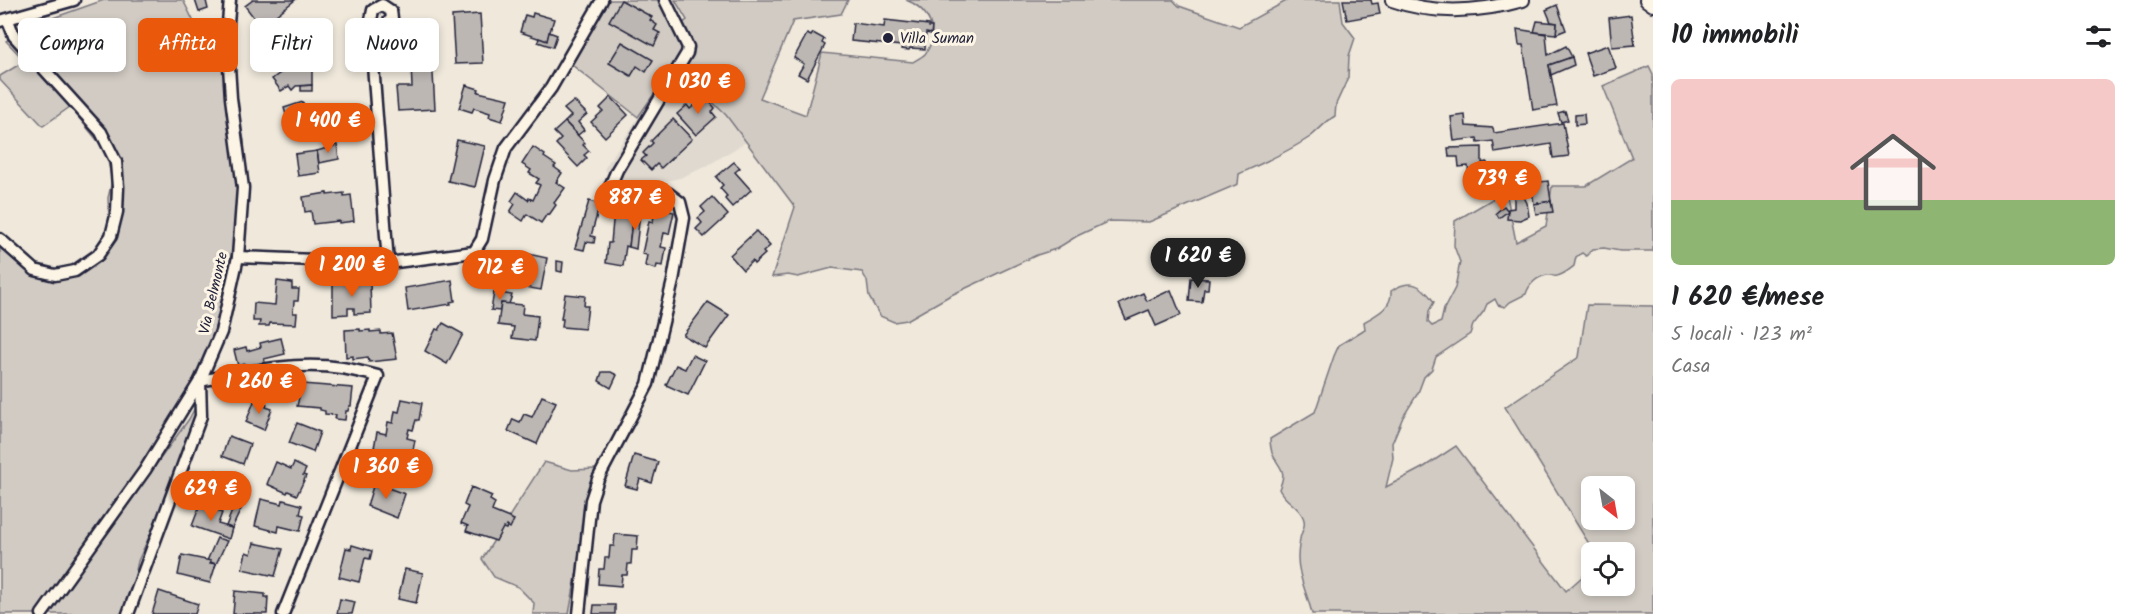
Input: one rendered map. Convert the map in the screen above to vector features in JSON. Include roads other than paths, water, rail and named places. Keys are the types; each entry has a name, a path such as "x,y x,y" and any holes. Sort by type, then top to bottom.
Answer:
{"street":[{"path":"0,239 35,270 55,275 75,271 98,255 111,236 117,212 116,162 101,132 14,36 4,20 74,0"},
{"name":"Via Belmonte","path":"42,614 145,470 200,381 221,332 238,257 243,188 231,98 227,34 230,0"},
{"path":"238,257 388,263 474,252 479,246 495,180 506,148 551,88 602,0"},
{"path":"579,614 591,500 598,479 648,384 673,281 684,218 680,202 668,193 652,196 636,206 625,205 612,196 611,184 617,170 687,53 688,47 665,0"},
{"path":"1392,0 1423,7 1468,11 1499,7 1523,0"},
{"path":"1646,0 1653,5"},
{"path":"373,72 388,263"},
{"path":"128,614 201,416 200,381 268,369 302,366 341,368 378,376 283,614"}],"place":[{"name":"Villa Suman","path":"888,38"}]}
